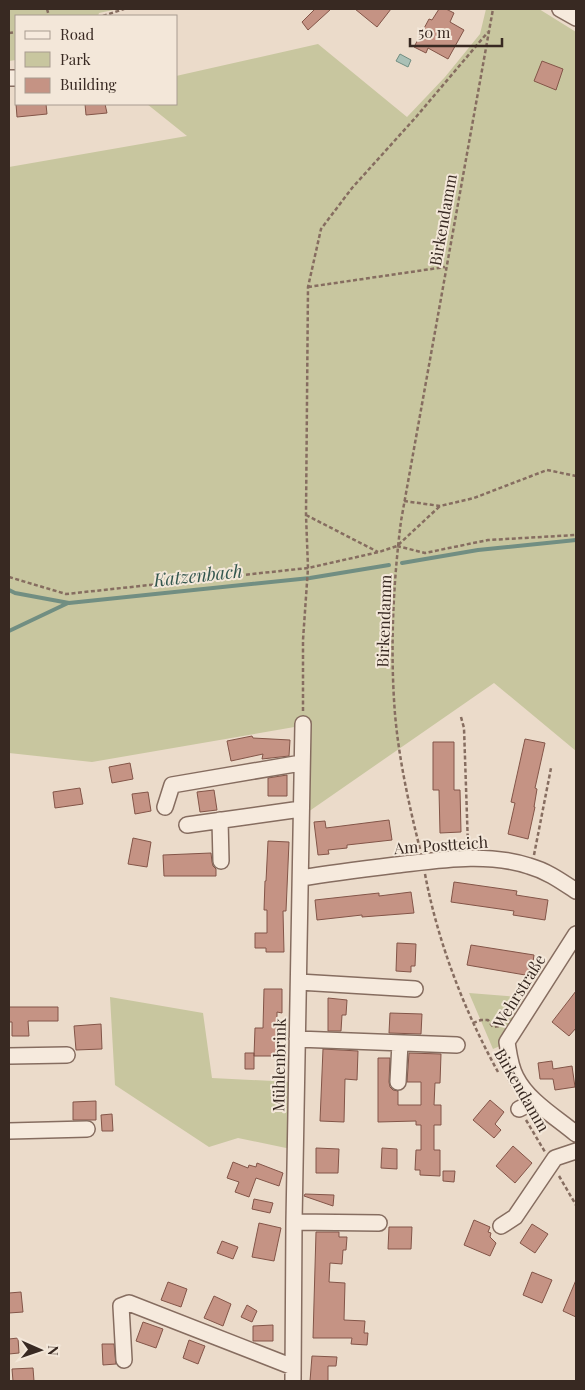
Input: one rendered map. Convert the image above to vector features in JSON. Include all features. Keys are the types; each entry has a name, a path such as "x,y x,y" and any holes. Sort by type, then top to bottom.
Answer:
{"street":[{"path":"560,9 576,18"},
{"name":"Mühlenbrink","path":"124,1360 121,1306 129,1303 293,1374 303,724"},
{"path":"165,807 172,785 301,763"},
{"path":"186,825 301,808"},
{"path":"220,820 221,861"},
{"name":"Am Postteich","path":"300,878 468,857 498,859 532,866 556,876 576,892"},
{"name":"Wehrstraße","path":"576,934 507,1042 509,1059 516,1077 535,1101 576,1134"},
{"path":"298,982 415,988"},
{"path":"297,1039 457,1045"},
{"path":"398,1082 400,1043"},
{"path":"9,1056 67,1056"},
{"path":"519,1109 535,1101"},
{"path":"9,1131 87,1129"},
{"path":"501,1226 515,1217 555,1158 576,1151"},
{"path":"294,1222 379,1223"}],"path":[{"path":"106,15 124,9"},
{"name":"Birkendamm","path":"493,9 397,546 393,670 395,713 403,769 433,908 451,971 473,1023 500,1074"},
{"path":"303,724 303,640 308,583 306,515 308,287 321,229 352,188 416,117 489,31"},
{"path":"308,287 446,267"},
{"path":"404,501 440,506 474,498 547,470 576,476"},
{"path":"9,577 66,594 308,568 379,552 397,546 440,506"},
{"path":"306,515 379,552"},
{"path":"397,546 426,553 488,540 576,535"},
{"path":"461,717 464,728 468,857"},
{"path":"532,866 551,768"},
{"path":"473,1023 488,1020 493,1026 507,1026"},
{"name":"Birkendamm","path":"519,1109 576,1205"}],"green space":[{"path":"9,9 118,9 99,13 98,15 15,15 15,60 9,61"},
{"path":"486,9 539,9 576,32 576,751 494,683 308,812 306,725 92,762 9,753 9,167 187,136 148,105 178,105 178,76 318,44 407,117 445,77 480,34"},
{"path":"469,993 523,999 501,1038 500,1046 493,1049"},
{"path":"110,997 203,1013 212,1078 292,1082 291,1149 238,1138 209,1147 115,1085"}],"shaded area":[{"path":"400,54 411,60 408,67 396,61"}],"building":[{"path":"315,9 331,9 308,30 302,22"},
{"path":"355,9 391,9 377,27"},
{"path":"439,9 446,9 454,13 450,22 464,30 448,59 428,48 426,53 414,47 429,19 432,20"},
{"path":"542,61 563,69 556,90 534,81"},
{"path":"16,105 46,105 47,114 17,117"},
{"path":"85,105 105,105 107,113 86,115"},
{"path":"252,736 253,738 290,740 289,756 262,759 263,754 231,761 227,741"},
{"path":"525,739 545,743 535,788 537,789 535,807 528,839 508,834 515,803 511,802"},
{"path":"433,742 454,742 454,790 460,790 461,832 440,833 439,790 433,790"},
{"path":"130,763 133,779 112,783 109,767"},
{"path":"287,775 287,796 268,796 268,778"},
{"path":"80,788 83,804 55,808 53,792"},
{"path":"214,790 217,810 200,812 197,792"},
{"path":"148,792 151,811 135,814 132,794"},
{"path":"389,820 392,840 347,845 347,848 328,850 329,854 318,855 314,822 325,821 326,828"},
{"path":"133,838 151,842 147,867 128,864"},
{"path":"268,841 289,842 286,911 283,911 284,952 266,952 266,948 255,948 255,933 267,933 267,910 264,910"},
{"path":"211,853 216,876 164,876 163,855"},
{"path":"454,882 517,891 516,895 548,900 545,920 513,915 514,911 451,902"},
{"path":"411,892 414,913 362,917 362,915 317,920 315,900 379,893 379,896"},
{"path":"397,943 416,944 415,966 411,966 411,972 396,971"},
{"path":"471,945 534,955 531,976 467,965"},
{"path":"264,989 282,989 282,1013 277,1012 277,1056 254,1056 255,1028 263,1028"},
{"path":"576,991 576,1028 569,1036 552,1022"},
{"path":"328,998 347,1000 346,1015 342,1015 341,1031 328,1031"},
{"path":"9,1007 58,1007 58,1021 28,1021 29,1036 12,1036 12,1022 9,1022"},
{"path":"390,1013 422,1014 421,1034 389,1033"},
{"path":"101,1024 102,1049 76,1050 74,1026"},
{"path":"323,1049 358,1051 357,1080 345,1079 344,1122 320,1121"},
{"path":"245,1053 254,1053 254,1069 245,1069"},
{"path":"409,1053 441,1054 440,1083 435,1083 434,1105 441,1105 441,1125 434,1125 434,1150 440,1150 440,1176 420,1175 420,1170 415,1170 416,1150 421,1150 421,1125 416,1125 416,1121 378,1122 378,1058 390,1058 389,1082 393,1090 398,1091 398,1105 421,1105 421,1082 407,1082"},
{"path":"552,1061 553,1069 572,1066 575,1087 555,1090 553,1079 540,1079 538,1063"},
{"path":"490,1100 504,1112 495,1124 501,1130 494,1138 473,1120"},
{"path":"96,1101 96,1120 73,1120 73,1102"},
{"path":"112,1114 113,1131 102,1131 101,1115"},
{"path":"513,1146 532,1163 515,1183 496,1166"},
{"path":"316,1148 339,1149 338,1173 316,1173"},
{"path":"382,1148 397,1149 397,1169 381,1168"},
{"path":"233,1162 248,1168 249,1165 256,1167 257,1163 283,1173 279,1186 256,1178 249,1197 235,1192 239,1182 227,1178"},
{"path":"443,1171 455,1171 454,1182 443,1181"},
{"path":"305,1194 334,1195 333,1206 304,1196"},
{"path":"254,1199 273,1203 270,1213 252,1209"},
{"path":"474,1220 490,1227 488,1232 491,1233 490,1237 496,1243 490,1256 464,1245"},
{"path":"259,1223 281,1228 274,1261 252,1257"},
{"path":"532,1224 548,1234 535,1253 520,1243"},
{"path":"389,1227 412,1227 411,1249 388,1249"},
{"path":"316,1232 339,1232 339,1237 347,1237 346,1250 343,1250 342,1264 330,1263 329,1282 345,1283 344,1320 365,1321 364,1333 368,1333 367,1345 351,1344 352,1338 313,1338"},
{"path":"222,1241 238,1247 233,1259 217,1253"},
{"path":"532,1272 552,1280 542,1303 523,1295"},
{"path":"576,1280 576,1317 563,1311"},
{"path":"168,1282 187,1289 181,1307 161,1300"},
{"path":"21,1292 23,1312 9,1313 9,1293"},
{"path":"214,1296 231,1304 223,1326 204,1318"},
{"path":"247,1305 257,1311 252,1322 241,1317"},
{"path":"143,1322 163,1329 156,1348 136,1341"},
{"path":"273,1325 273,1341 253,1341 253,1326"},
{"path":"18,1338 19,1353 9,1354 9,1339"},
{"path":"189,1340 205,1346 198,1364 183,1358"},
{"path":"102,1344 114,1344 116,1364 103,1365"},
{"path":"312,1356 337,1357 336,1366 328,1366 328,1381 310,1381"},
{"path":"33,1368 34,1381 13,1381 12,1369"}],"waterway":[{"name":"Katzenbach","path":"402,563 478,550 576,540"},
{"name":"Katzenbach","path":"9,590 15,593 69,603 310,578 389,565"},
{"path":"9,631 68,603"}]}
